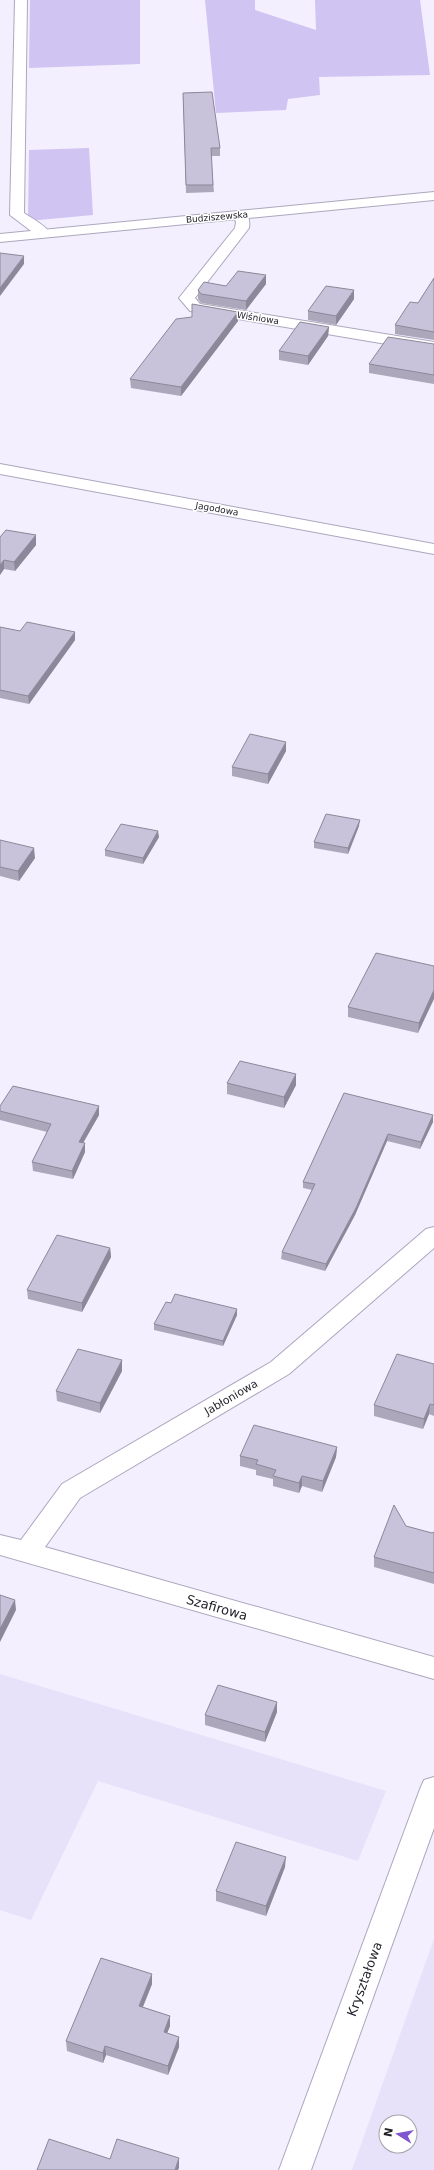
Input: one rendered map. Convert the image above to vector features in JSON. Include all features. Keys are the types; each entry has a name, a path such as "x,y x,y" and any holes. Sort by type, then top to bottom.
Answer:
{"street":[{"path":"21,0 17,215 25,221 37,224 44,234"},
{"name":"Budziszewska","path":"0,238 434,196"},
{"name":"Wiśniowa","path":"240,215 243,222 242,228 187,298 195,308 434,347"},
{"name":"Jagodowa","path":"0,469 434,549"},
{"name":"Jabłoniowa","path":"27,1552 71,1491 280,1368 434,1235"},
{"name":"Szafirowa","path":"0,1545 434,1668"},
{"name":"Kryształowa","path":"295,2170 434,1789"}],"shaded area":[{"path":"30,0 140,0 140,64 29,68"},
{"path":"205,0 255,0 255,10 316,30 315,0 420,0 430,75 319,77 320,95 288,99 286,110 216,113"},
{"path":"89,148 93,215 28,221 29,150"},
{"path":"0,1674 386,1791 358,1861 98,1781 31,1920 0,1910"},
{"path":"434,1939 434,2170 352,2170"}],"building":[{"path":"212,92 220,148 211,148 213,185 186,185 183,93"},
{"path":"0,253 24,256 0,288"},
{"path":"238,271 266,275 246,301 201,294 198,290 204,282 226,286"},
{"path":"434,278 434,332 395,325 410,302 418,303"},
{"path":"326,286 354,290 336,316 308,311"},
{"path":"192,304 238,312 181,387 130,379 176,319 192,317"},
{"path":"300,322 329,327 308,356 279,351"},
{"path":"388,337 434,344 434,375 369,364"},
{"path":"6,530 36,535 14,562 4,560 0,565 0,537"},
{"path":"27,622 75,632 28,696 0,690 0,627 20,631"},
{"path":"250,734 286,742 268,774 232,767"},
{"path":"326,814 360,820 348,848 314,842"},
{"path":"121,824 158,831 143,858 105,850"},
{"path":"0,840 34,848 18,871 0,867"},
{"path":"376,953 434,966 434,990 419,1023 348,1007"},
{"path":"240,1061 296,1074 284,1097 227,1083"},
{"path":"13,1086 99,1106 79,1142 85,1143 72,1171 32,1162 51,1124 0,1111 0,1106"},
{"path":"344,1093 433,1115 421,1142 388,1134 356,1208 326,1264 282,1252 315,1184 303,1182"},
{"path":"57,1235 110,1248 82,1303 27,1290"},
{"path":"175,1294 237,1309 223,1341 154,1324 166,1302 171,1303"},
{"path":"78,1349 122,1360 100,1403 56,1391"},
{"path":"397,1354 434,1364 434,1405 430,1404 424,1419 374,1405"},
{"path":"254,1425 337,1447 323,1481 302,1476 299,1483 273,1476 276,1470 256,1464 258,1460 240,1456"},
{"path":"394,1505 406,1526 432,1533 434,1532 434,1573 374,1557"},
{"path":"0,1595 15,1600 0,1629"},
{"path":"218,1685 277,1702 265,1732 205,1715"},
{"path":"236,1842 286,1857 266,1906 216,1891"},
{"path":"101,1958 152,1974 139,2006 170,2016 164,2032 179,2037 168,2066 105,2046 103,2053 66,2041"},
{"path":"49,2139 110,2159 117,2139 179,2158 175,2170 37,2170"}]}
